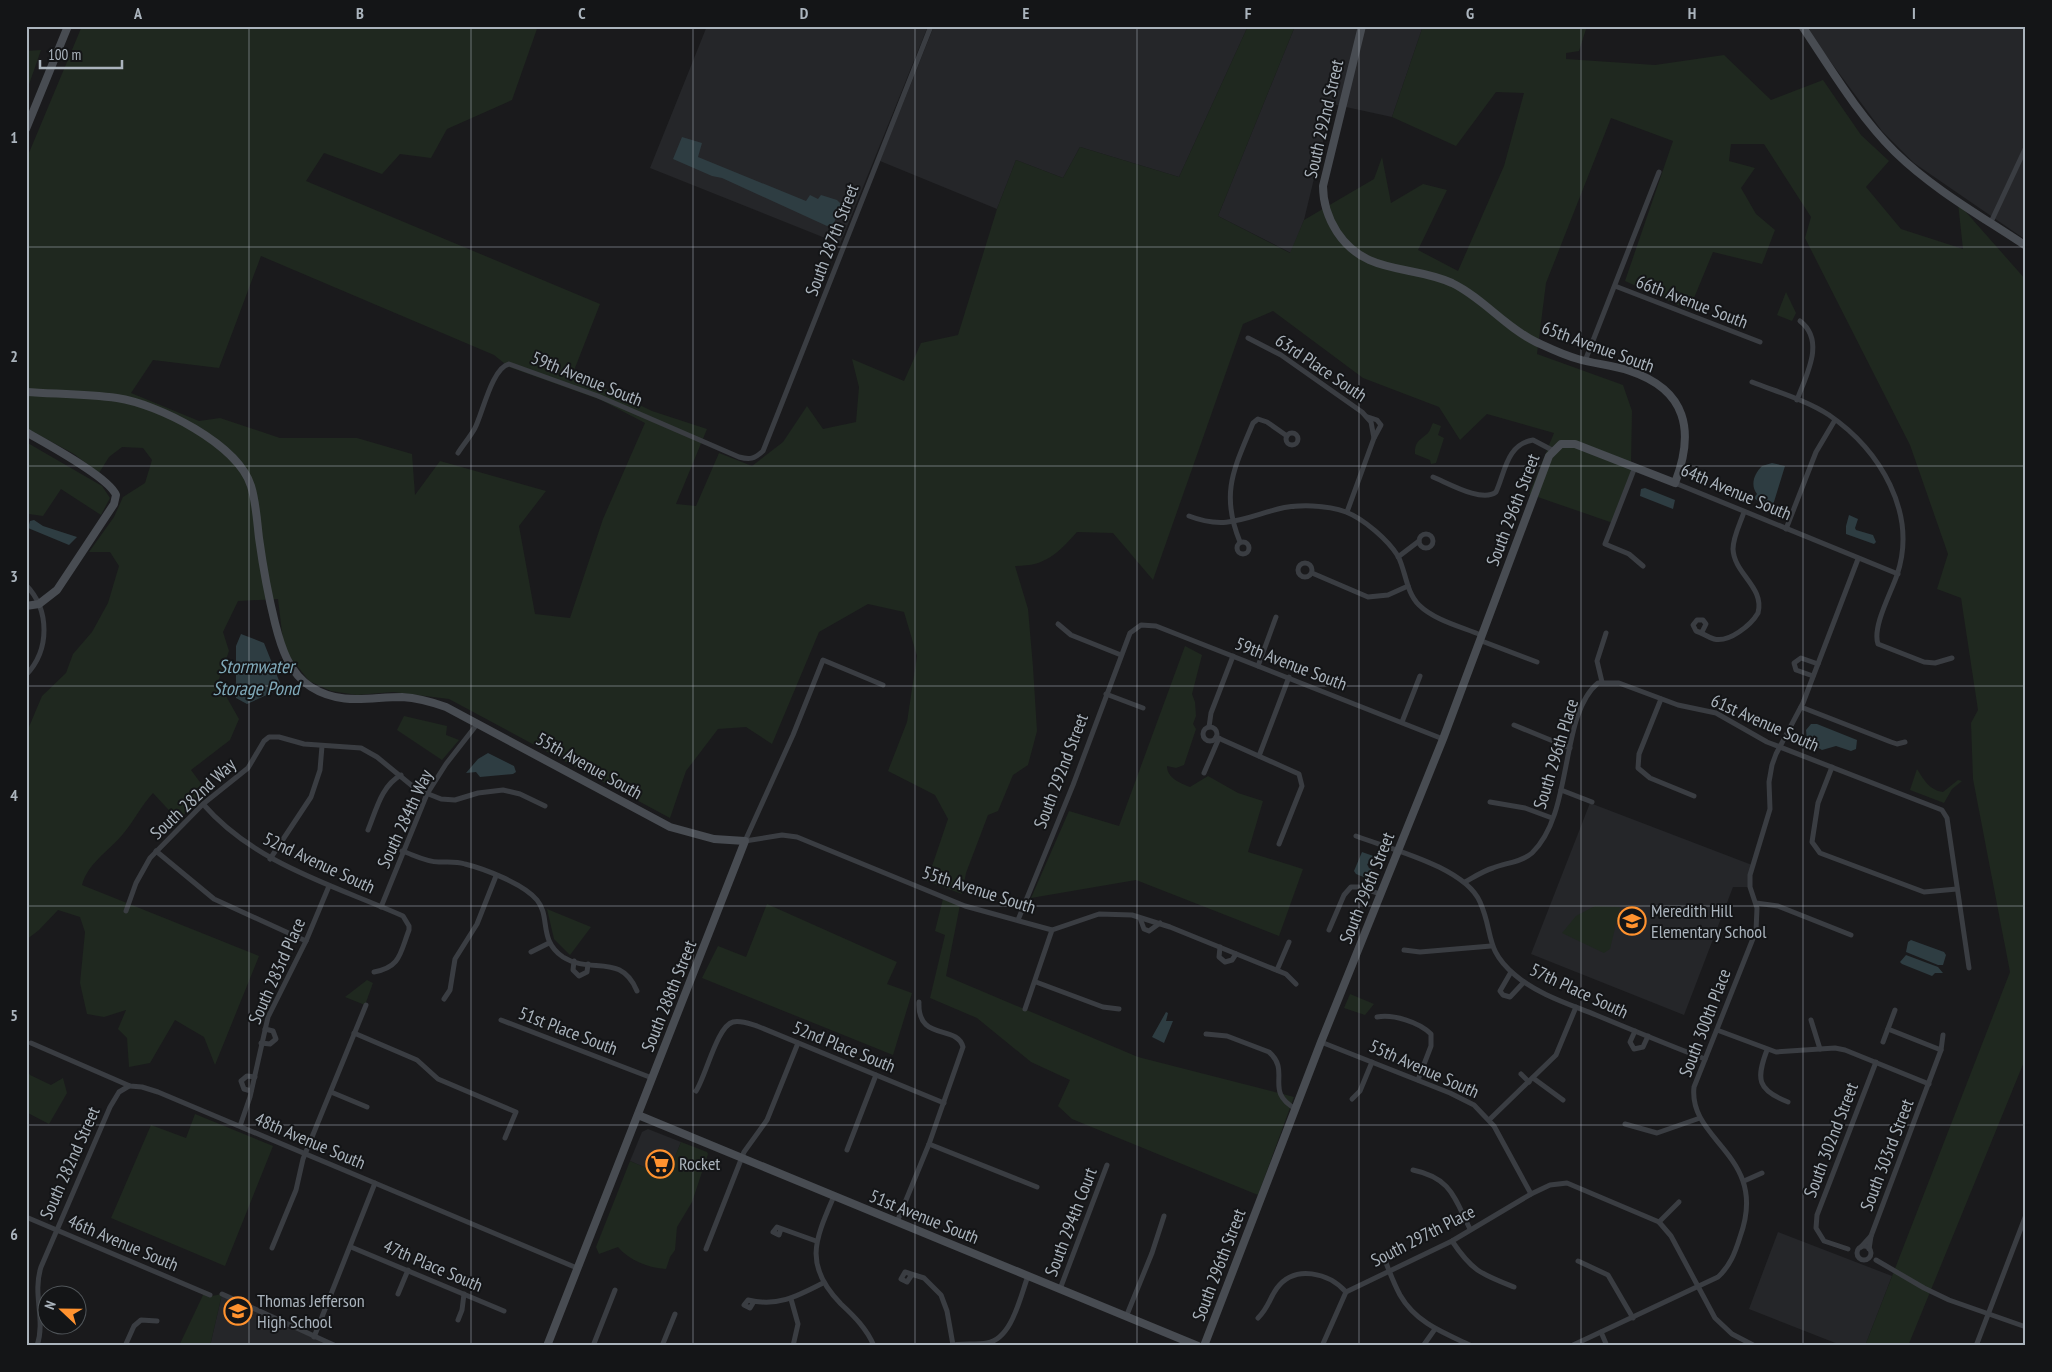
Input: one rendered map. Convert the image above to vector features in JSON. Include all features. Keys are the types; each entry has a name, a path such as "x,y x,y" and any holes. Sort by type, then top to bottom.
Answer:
{"street":[{"path":"26,129 68,26"},
{"name":"South 287th Street","path":"752,459 763,451 931,26"},
{"name":"South 292nd Street","path":"1346,244 1329,218 1324,202 1323,186 1362,26"},
{"path":"1802,26 1865,118 1886,142 1936,187 2026,246"},
{"path":"1991,222 2026,146"},
{"path":"1585,361 1659,172"},
{"name":"65th Avenue South","path":"1346,244 1355,253 1370,261 1451,283 1481,302 1526,337 1585,361 1629,371 1659,386 1679,406 1683,417 1685,434 1683,458 1675,483"},
{"name":"66th Avenue South","path":"1614,286 1760,342"},
{"path":"1797,400 1814,352 1809,330 1800,321"},
{"name":"63rd Place South","path":"1248,338 1281,355 1368,417 1373,427 1374,438"},
{"name":"59th Avenue South","path":"458,454 474,429 495,377 500,369 509,364 598,396 739,457 752,459"},
{"path":"1752,382 1797,400 1835,420 1853,434 1890,483 1898,505 1904,530 1905,545 1898,574 1876,633 1878,644 1924,662 1935,663 1952,658"},
{"name":"55th Avenue South","path":"26,392 116,398 132,401 184,424 226,450 240,464 251,485 274,621 284,652 298,677 317,691 335,698 353,700 415,698 446,707 478,722 670,827 714,839 745,840 782,835 797,837 966,906 1052,930 1099,914 1118,914 1160,923 1277,970 1291,977 1296,984"},
{"path":"1347,512 1381,424 1377,420 1368,417"},
{"path":"1240,542 1232,523 1228,497 1230,484 1253,423 1258,419 1263,420 1287,436"},
{"path":"1786,529 1816,452 1835,420"},
{"path":"26,432 74,460 111,486 116,495 114,504 57,590 39,604 26,606"},
{"path":"1433,477 1481,496 1492,496 1496,492 1511,453 1516,448 1533,440 1552,450"},
{"name":"64th Avenue South","path":"1561,444 1583,446 1635,466 1858,560 1898,574"},
{"name":"South 296th Street","path":"1204,1346 1321,1042 1443,739 1552,450 1561,444"},
{"path":"1635,466 1605,544 1629,554 1643,566"},
{"path":"1189,516 1208,522 1232,523 1279,508 1295,506 1347,512 1381,536 1398,557 1408,586 1420,606 1480,637 1537,662"},
{"path":"1702,632 1714,639 1726,639 1747,626 1758,613 1757,594 1738,566 1734,553 1736,535 1744,512"},
{"path":"1398,557 1419,541"},
{"name":"South 300th Place","path":"1571,1346 1718,1277 1732,1259 1746,1218 1747,1203 1744,1181 1732,1157 1700,1118 1693,1096 1694,1087 1756,931 1758,919 1756,903 1750,887 1750,875 1770,809 1770,778 1780,747 1801,707 1858,560"},
{"path":"1312,573 1368,596 1388,595 1408,586"},
{"path":"26,585 39,604 44,618 43,641 35,663 26,675"},
{"path":"1258,666 1276,617"},
{"path":"1058,624 1071,635 1121,655"},
{"name":"59th Avenue South","path":"1130,634 1141,625 1148,624 1443,739"},
{"path":"1602,682 1597,661 1606,633"},
{"name":"South 292nd Street","path":"1018,920 1130,634"},
{"path":"1233,656 1211,713 1209,727 1204,730 1205,737 1211,740 1218,738 1289,768 1301,778 1302,786 1279,844"},
{"path":"1813,676 1796,670 1794,663 1801,658 1818,664"},
{"name":"South 288th Street","path":"547,1346 745,840 793,735 823,660 883,685"},
{"path":"1402,722 1420,676"},
{"path":"1260,756 1289,678"},
{"name":"61st Avenue South","path":"1602,682 1619,683 1682,706 1718,713 1758,738 1942,810 1947,818 1957,889"},
{"name":"South 296th Place","path":"1466,882 1488,870 1529,855 1540,843 1552,818 1561,790 1579,714 1594,686 1602,682"},
{"path":"1106,694 1143,708"},
{"path":"1661,699 1639,754 1637,766 1647,776 1694,796"},
{"path":"1801,707 1891,742 1905,742"},
{"name":"South 284th Way","path":"381,907 402,851 427,794 446,764 478,722"},
{"path":"1514,725 1570,748"},
{"path":"1204,773 1218,738 1217,730 1209,727"},
{"name":"South 282nd Way","path":"126,911 136,883 156,851 203,804 248,768 264,741 269,737 279,737 322,746"},
{"path":"270,859 311,797 320,770 322,746 361,748 370,752 401,775 413,787 427,794 448,800 478,792 503,790 520,794 545,806"},
{"path":"1832,767 1818,803 1812,842 1814,848 1820,853 1924,892 1957,889 1968,968"},
{"path":"368,830 384,792 391,782 401,775"},
{"path":"1561,790 1592,802"},
{"path":"1490,802 1525,808 1552,818"},
{"name":"52nd Avenue South","path":"203,804 236,836 270,859 381,907 406,920 409,930 396,962 390,968 374,972"},
{"name":"57th Place South","path":"1356,836 1447,870 1466,882 1479,900 1491,946 1511,972 1524,982 1576,1007 1705,1060"},
{"path":"156,851 214,899 306,941"},
{"path":"402,851 438,862 465,864 522,888 538,901 549,943 563,957 588,964 604,965 622,971 633,980 637,991"},
{"path":"444,999 450,990 456,959 477,924 496,876"},
{"name":"South 283rd Place","path":"240,1126 255,1077 265,1028 276,1000 306,941 329,886"},
{"path":"1329,930 1344,895 1350,887 1359,887 1380,894"},
{"path":"1756,903 1778,906 1852,935"},
{"path":"1140,918 1144,929 1149,931 1160,923"},
{"path":"1025,1009 1036,982 1052,930"},
{"path":"1277,970 1289,942"},
{"path":"531,952 549,943"},
{"path":"1404,950 1420,952 1491,946"},
{"path":"1220,947 1220,957 1225,962 1232,960 1236,954"},
{"path":"574,961 573,970 579,976 587,972 588,964"},
{"path":"1511,972 1500,991 1503,995 1510,996 1524,982"},
{"path":"1036,982 1103,1007 1120,1009"},
{"path":"897,1222 944,1103 962,1044 925,1025 919,1016 919,1002"},
{"path":"272,1248 296,1190 305,1154 366,1005"},
{"path":"1489,1120 1557,1052 1576,1007"},
{"path":"1883,1042 1895,1010"},
{"path":"1377,1017 1399,1018 1431,1034 1432,1046 1418,1080"},
{"name":"51st Place South","path":"501,1020 652,1078"},
{"path":"1811,1020 1820,1049"},
{"name":"52nd Place South","path":"696,1091 721,1034 732,1022 747,1023 798,1042 944,1103"},
{"path":"262,1043 270,1044 276,1039 273,1031 265,1028"},
{"path":"1717,1030 1767,1050 1783,1052 1820,1049 1845,1050 1929,1084"},
{"path":"1888,1030 1941,1050"},
{"path":"1635,1031 1630,1042 1634,1049 1643,1047 1648,1036"},
{"path":"354,1033 417,1060 438,1079 516,1112 505,1138"},
{"path":"1206,1034 1227,1036 1269,1052 1274,1056 1279,1069 1279,1095 1287,1104 1296,1109"},
{"name":"South 303rd Street","path":"1870,1236 1929,1084 1941,1050 1943,1035"},
{"path":"706,1249 741,1158 767,1120 798,1042"},
{"name":"55th Avenue South","path":"1321,1042 1418,1080 1474,1105 1489,1120 1531,1194"},
{"name":"48th Avenue South","path":"32,1043 130,1086 150,1089 240,1126 577,1268"},
{"path":"1767,1050 1760,1069 1761,1083 1771,1094 1788,1102"},
{"path":"1352,1099 1360,1091 1372,1062"},
{"name":"South 302nd Street","path":"1848,1249 1828,1244 1820,1238 1816,1228 1816,1215 1876,1062"},
{"path":"847,1150 876,1074"},
{"path":"1521,1074 1563,1100"},
{"path":"251,1091 244,1089 241,1081 247,1076 255,1077"},
{"name":"South 282nd Street","path":"37,1346 42,1318 37,1284 56,1229 112,1103 119,1092 130,1086"},
{"path":"331,1092 367,1107"},
{"name":"51st Avenue South","path":"638,1116 1198,1346"},
{"path":"1625,1124 1657,1133 1700,1118"},
{"path":"929,1144 1037,1187"},
{"name":"South 294th Court","path":"1060,1289 1107,1165"},
{"path":"1413,1170 1429,1173 1444,1182 1470,1229"},
{"path":"1744,1181 1762,1173"},
{"path":"314,1337 375,1183"},
{"name":"South 297th Place","path":"1346,1292 1389,1269 1452,1241 1531,1194 1550,1185 1567,1183 1659,1222"},
{"path":"834,1196 816,1240 817,1266 823,1283 861,1325 874,1346"},
{"path":"1679,1202 1659,1222 1671,1236 1710,1309 1723,1327 1755,1346"},
{"path":"1976,1346 2026,1214"},
{"path":"1126,1317 1152,1253 1164,1216"},
{"name":"46th Avenue South","path":"26,1217 210,1295"},
{"path":"781,1229 816,1240"},
{"path":"1857,1255 1870,1236"},
{"path":"1866,1259 1870,1250 1870,1236"},
{"path":"1452,1241 1471,1267 1481,1274 1514,1287"},
{"name":"47th Place South","path":"351,1247 504,1311"},
{"path":"1848,1249 1861,1247 1870,1250 1876,1260"},
{"path":"1848,1249 1862,1260 1876,1260 1924,1288 1987,1314 2026,1327"},
{"path":"1383,1255 1400,1295 1418,1318 1435,1329 1472,1346"},
{"path":"1578,1261 1608,1275 1633,1318"},
{"path":"398,1294 408,1270"},
{"path":"1258,1318 1268,1309 1277,1288 1296,1276 1308,1274 1322,1275 1336,1282 1346,1292 1322,1346"},
{"path":"911,1276 924,1278 941,1294 947,1311 950,1345 987,1343 998,1340 1009,1328 1028,1276"},
{"path":"753,1303 791,1299 823,1283"},
{"path":"593,1346 615,1290"},
{"path":"222,1294 336,1346"},
{"path":"458,1320 462,1310 464,1294"},
{"path":"791,1299 798,1324 793,1346"},
{"path":"662,1346 675,1314"},
{"path":"125,1346 134,1326 141,1320 157,1322"},
{"path":"1423,1346 1435,1329"},
{"path":"1601,1332 1607,1346"}],"shaded area":[{"path":"82,26 538,26 512,100 447,129 431,158 400,154 382,174 324,153 306,181 600,304 573,373 652,411 707,429 676,504 696,506 719,453 752,466 783,442 807,406 823,429 856,422 859,387 852,359 904,381 921,343 958,335 997,209 1016,160 1063,178 1080,147 1179,177 1248,26 1295,26 1218,216 1290,253 1304,220 1374,179 1382,157 1391,203 1423,184 1447,190 1418,250 1458,271 1504,166 1524,93 1496,92 1456,146 1392,117 1423,26 1587,26 1579,51 1566,53 1566,59 1655,65 1724,55 1771,100 1823,80 1861,135 1889,161 1866,187 1901,229 1963,249 1958,203 2026,280 2026,1057 1908,1346 1865,1346 2010,972 1973,779 1971,723 1978,710 1961,598 1937,589 1948,554 1910,445 1805,238 1811,217 1764,144 1731,144 1729,161 1755,168 1741,188 1756,214 1775,230 1762,264 1713,252 1689,310 1625,281 1673,141 1611,118 1546,283 1537,354 1623,385 1632,411 1631,465 1635,467 1613,523 1529,494 1554,433 1487,414 1460,440 1439,407 1363,378 1273,311 1243,324 1153,580 1113,533 1077,532 1063,547 1043,561 1035,564 1015,566 1028,609 1037,731 1028,765 1013,775 998,811 988,815 966,873 962,894 927,881 948,819 935,795 888,771 907,722 917,656 904,612 868,604 819,632 772,744 746,727 718,729 686,771 670,818 449,699 393,692 357,695 331,691 309,681 284,649 278,599 238,601 223,632 229,651 218,682 239,719 230,740 191,770 208,793 178,820 153,793 123,834 89,870 82,885 259,956 215,1065 204,1037 175,1020 150,1063 129,1067 127,1038 118,1029 126,1010 104,1017 87,1014 80,983 85,932 80,917 58,910 39,930 26,940 26,734 42,696 66,673 73,654 92,632 108,603 119,566 110,552 89,552 114,517 123,497 145,483 152,460 143,448 122,447 109,457 99,473 74,454 26,428 26,160","holes":["261,256 494,355 509,367 601,400 645,423 603,519 570,618 535,614 519,526 546,491 440,461 415,495 412,454 357,438 280,438 220,418 199,421 131,393 153,360 219,368"]},
{"path":"707,26 928,26 840,244 650,168"},
{"path":"934,26 1248,26 1179,177 1080,147 1063,178 1016,160 997,209 880,161"},
{"path":"1295,26 1423,26 1392,117 1332,104 1304,220 1291,253 1218,216"},
{"path":"1804,26 2026,26 2026,240 1914,163 1882,131"},
{"path":"41,50 26,93 26,51"},
{"path":"1786,292 1796,313 1792,321 1777,315"},
{"path":"1433,423 1441,426 1438,435 1444,438 1436,463 1431,464 1430,460 1415,454 1415,447 1428,433"},
{"path":"26,442 102,486 110,498 101,515 61,489 43,516 29,514 26,516"},
{"path":"1185,646 1202,655 1192,694 1195,702 1196,716 1193,724 1196,729 1184,765 1176,768 1167,766 1169,774 1175,780 1190,787 1208,776 1238,793 1263,801 1248,852 1303,869 1279,936 1136,880 1031,898 1069,811 1119,826"},
{"path":"404,716 447,726 446,735 459,740 442,760 397,730"},
{"path":"1917,769 1927,784 1938,791 1943,792 1958,780 1962,781 1952,789 1944,803 1910,790"},
{"name":"Meredith Hill Elementary School","path":"1590,803 1752,865 1750,887 1733,887 1684,1015 1531,954"},
{"path":"943,899 960,905 946,976 1138,1057 1294,1097 1258,1195 1072,1119 1058,1106 1070,1080 1031,1062 977,1018 930,998 945,935 935,931"},
{"path":"767,904 897,962 887,984 912,993 893,1055 702,978 718,946 746,957"},
{"path":"1595,906 1620,907 1610,949 1604,953 1562,933 1576,916"},
{"path":"547,909 591,927 570,955 554,939"},
{"path":"367,980 373,983 365,1005 345,997"},
{"path":"1350,994 1374,1004 1365,1015 1344,1008"},
{"path":"26,1068 30,1075 51,1085 63,1078 67,1093 49,1124 26,1112"},
{"path":"195,1114 273,1146 225,1266 111,1218 151,1125 186,1138"},
{"path":"648,1129 681,1142 667,1177 630,1161 642,1132"},
{"path":"681,1142 708,1154 692,1202 677,1227 675,1250 670,1257 666,1269 652,1267 639,1262 622,1252 618,1247 599,1254 596,1247 630,1161 667,1177"},
{"path":"1778,1232 1892,1276 1865,1346 1843,1346 1749,1309"},
{"path":"204,1293 212,1296 222,1294 210,1346 179,1346"},
{"name":"Thomas Jefferson High School","path":"222,1294 336,1346 210,1346"}],"water":[{"path":"682,137 702,143 698,157 806,201 810,195 818,199 821,195 837,200 841,204 834,223 827,226 722,178 712,176 673,159"},
{"path":"1772,463 1785,466 1773,505 1762,504 1754,498 1757,494 1753,483 1757,472 1762,466"},
{"path":"1645,488 1675,500 1673,509 1640,496 1641,489"},
{"path":"1849,515 1858,519 1856,530 1873,535 1876,542 1874,544 1846,534"},
{"path":"34,520 43,526 77,537 69,545 28,528 30,521"},
{"name":"Stormwater Storage Pond","path":"241,634 264,643 282,688 247,704 236,698 236,646"},
{"path":"1811,724 1817,724 1857,740 1856,749 1851,751 1836,746 1822,750 1807,741 1806,730"},
{"path":"488,753 514,766 516,772 513,774 480,777 476,772 466,773 478,759"},
{"path":"1362,852 1379,858 1367,864 1369,868 1375,871 1371,880 1356,874 1354,871"},
{"path":"1911,940 1944,952 1946,955 1943,965 1938,965 1906,952 1908,942"},
{"path":"1906,955 1938,967 1943,973 1935,973 1932,976 1902,964 1900,962"},
{"path":"1166,1012 1168,1013 1166,1021 1173,1021 1164,1043 1152,1037"}],"place":[{"name":"Meredith Hill Elementary School","path":"1632,921"},
{"name":"Rocket","path":"660,1164"},
{"name":"Thomas Jefferson High School","path":"238,1311"}]}
